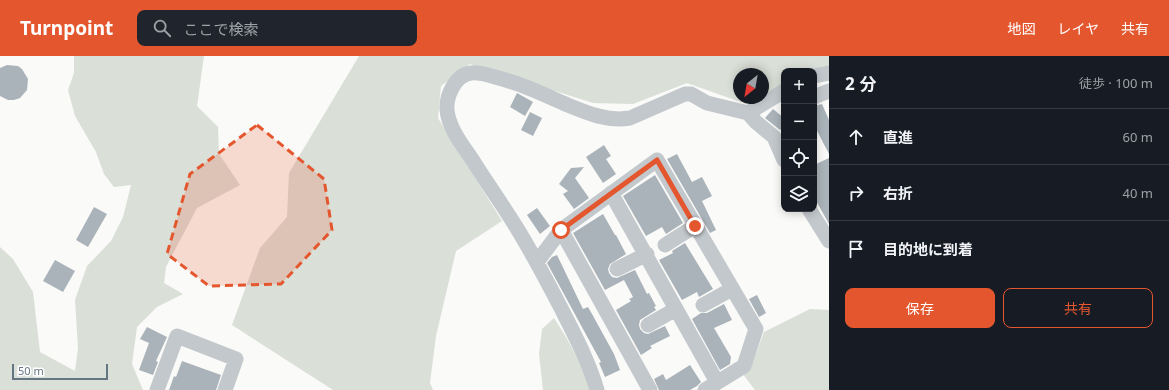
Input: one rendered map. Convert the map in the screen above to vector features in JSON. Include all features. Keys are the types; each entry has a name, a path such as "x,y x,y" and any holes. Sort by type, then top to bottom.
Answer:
{"street":[{"path":"597,390 592,374 576,338 537,262 455,133 447,110 448,99 452,89 462,76 470,73 479,73 504,79 604,118 630,118 685,94 691,94 707,103 748,113 774,137 781,153"},
{"path":"817,75 829,73"},
{"path":"817,96 829,91"},
{"path":"748,113 781,93"},
{"path":"537,262 561,230 611,192 657,160 756,329 744,366 711,386 676,308 611,192"},
{"path":"812,212 829,241"},
{"path":"666,245 695,226"},
{"path":"561,230 650,390"},
{"path":"616,268 647,254"},
{"path":"703,305 732,289"},
{"path":"648,325 676,308"},
{"path":"157,390 177,336 236,359 225,390"}],"highlighted area":[{"path":"257,125 324,179 332,230 281,284 209,286 167,254 190,174"}],"shaded area":[{"path":"74,56 204,56 197,106 218,127 219,154 240,185 197,208 166,267 164,283 183,294 157,307 137,327 132,364 143,390 0,390 0,247 13,259 33,292 40,352 75,371 78,348 75,300 87,266 111,241 123,217 131,185 114,187 104,174 96,152 75,116 68,90 74,73"},
{"path":"359,56 829,56 829,67 817,69 781,68 781,85 769,92 769,68 733,68 733,99 687,83 633,104 593,103 470,64 441,86 438,118 502,221 456,251 436,336 430,383 433,390 333,390 232,325 260,248 287,217 289,173"},
{"path":"810,309 829,310 829,390 755,390 742,373 751,367 764,332"},
{"path":"554,318 575,353 590,390 543,390 539,354 542,329"}],"building":[{"path":"7,65 18,66 22,69 28,79 27,90 20,98 14,100 8,100 0,96 0,68"},
{"path":"517,93 533,102 525,116 510,107"},
{"path":"822,104 829,120 829,154 817,131 817,105"},
{"path":"773,109 781,116 781,129 780,130 765,118"},
{"path":"530,112 542,118 533,136 521,130"},
{"path":"604,145 611,156 606,159 616,174 603,183 586,157"},
{"path":"677,154 692,182 702,177 712,196 702,201 716,230 710,233 667,159"},
{"path":"829,158 829,224 817,202 817,164"},
{"path":"584,167 575,178 589,198 574,209 563,194 568,191 559,184 571,168"},
{"path":"655,175 683,223 666,234 662,227 646,236 623,196"},
{"path":"94,207 107,214 88,247 76,240"},
{"path":"537,208 550,226 540,234 527,215"},
{"path":"603,214 626,254 610,264 608,269 609,273 612,277 617,278 635,270 647,294 649,293 656,306 654,307 656,310 640,320 640,329 644,333 648,334 665,326 670,336 650,346 652,348 641,355 616,310 631,301 629,299 633,297 624,280 605,290 573,233"},
{"path":"685,243 713,289 699,297 697,292 682,300 659,260 673,253 672,251"},
{"path":"557,255 583,309 588,307 614,354 620,370 605,377 599,363 601,362 547,263 552,257"},
{"path":"55,260 75,271 63,292 43,281"},
{"path":"757,295 766,313 759,317 749,299"},
{"path":"724,304 732,320 714,328 731,357 730,364 720,370 692,319 701,313 707,313"},
{"path":"147,327 167,337 156,361 158,362 153,375 139,370 149,343 140,339"},
{"path":"182,361 221,375 216,390 169,390"},
{"path":"690,365 701,382 697,386 690,390 659,390 654,379 663,374 666,380"}],"route":[{"path":"561,230 611,192 657,160 695,226"}]}
